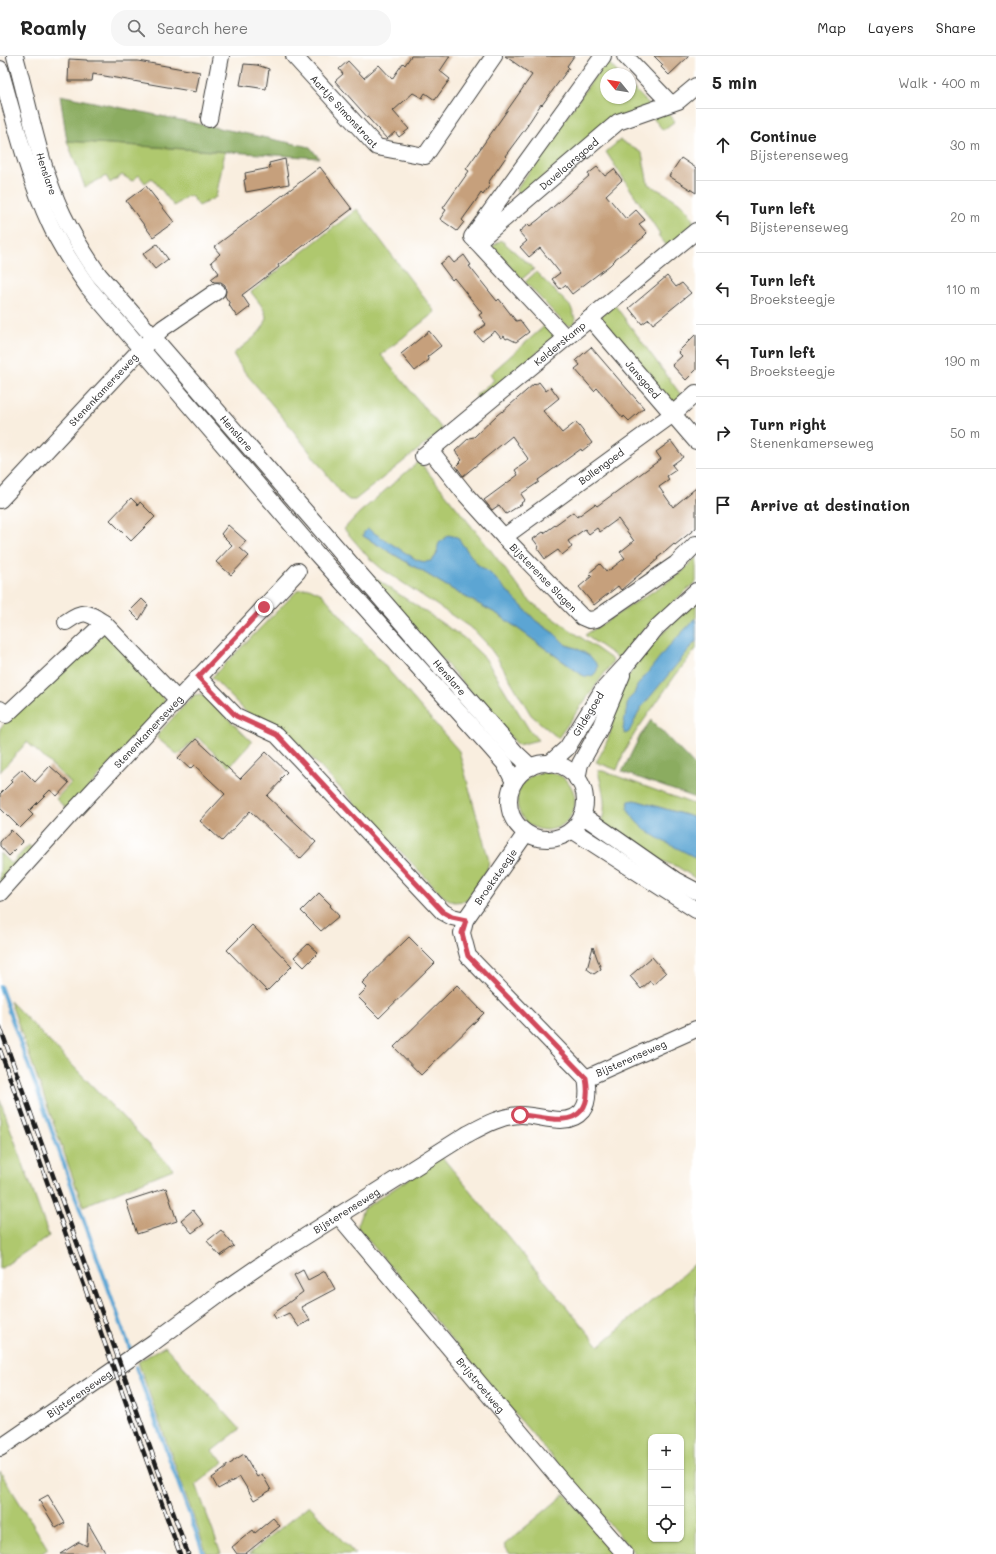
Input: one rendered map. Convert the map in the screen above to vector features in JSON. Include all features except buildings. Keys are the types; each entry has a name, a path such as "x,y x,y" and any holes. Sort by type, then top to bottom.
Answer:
{"street":[{"name":"Henslare","path":"15,56 44,167 63,214 82,250 99,275 494,729 531,767"},
{"path":"209,119 221,56"},
{"name":"Aartje Simonstraat","path":"294,56 377,147 425,156 494,56"},
{"path":"566,338 472,237 603,56"},
{"path":"625,56 670,103"},
{"name":"Henslare","path":"0,69 30,175 50,225 68,258 88,287 316,553 505,764 514,782"},
{"name":"Davelaarsgoed","path":"477,242 618,122 678,101 696,86"},
{"name":"Kelderskamp","path":"427,453 696,231"},
{"name":"Stenenkamerseweg","path":"0,500 141,348 163,328 217,291"},
{"name":"Jansgoed","path":"590,318 696,441"},
{"name":"Bollengoed","path":"504,537 673,414 696,393"},
{"name":"Bijsterense Slagen","path":"427,453 504,537 582,617 589,620 596,618 676,564 696,544"},
{"name":"Stenenkamerseweg","path":"0,893 70,815 298,571"},
{"name":"Gildegoed","path":"549,764 567,748 602,691 656,628 696,591"},
{"path":"66,622 77,614 90,614 104,623 178,700"},
{"path":"0,709 6,715 104,623"},
{"name":"Gildegoed","path":"578,779 580,764 599,730 626,664"},
{"path":"198,677 236,716 277,735 443,912 452,917 466,920"},
{"path":"549,764 567,769 578,779 584,793 585,800 582,815 572,830 554,839 544,840 534,838 515,823 510,810 509,796 514,782 524,771 531,767 549,764"},
{"path":"582,815 676,880 696,892"},
{"path":"572,830 696,910"},
{"name":"Broeksteegje","path":"526,833 466,920 462,933 468,956 586,1078"},
{"name":"Bijsterenseweg","path":"0,1448 148,1346 222,1291 271,1258 466,1135 499,1119 520,1115 564,1120 572,1118 578,1115 583,1109 586,1101 586,1078 696,1029"},
{"name":"Brijstroetweg","path":"338,1215 624,1554"}],"green space":[{"path":"606,60 613,68 600,68"},
{"path":"600,69 600,104 636,104 636,91 650,105 522,194 518,192 517,189"},
{"path":"60,95 310,147 319,158 67,141"},
{"path":"665,110 675,121 663,130 653,118"},
{"path":"620,140 642,153 648,184 676,200 692,217 694,225 668,247 658,235 660,234 606,152"},
{"path":"67,141 225,152 216,197 199,206 191,196 187,196 174,206 152,178 145,183 139,175 132,181 122,175 110,183 106,176 85,187"},
{"path":"357,209 435,312 381,355 443,430 355,500 349,500 342,494 285,420 243,370 233,354 253,338 265,323 266,315 251,292"},
{"path":"501,240 534,269 522,279 492,247"},
{"path":"536,272 571,307 576,322 570,326 565,324 525,282"},
{"path":"614,304 684,399 672,404 601,322 602,314"},
{"path":"549,322 554,326 555,338 481,400 477,398 476,395 494,380 490,374"},
{"path":"419,461 527,598 613,660 558,738 531,715 499,661 487,644 474,630 382,569 369,558 344,529 359,513","holes":["368,530 417,560 425,563 430,562 435,557 438,550 473,559 477,564 491,574 536,621 555,634 566,645 576,648 582,675 499,615 460,594 363,536"]},
{"path":"350,551 372,576 464,638 485,658 530,731 538,740 518,745 347,552"},
{"path":"696,557 696,582 651,622 618,658 585,635 680,574"},
{"path":"309,588 322,594 459,751 489,861 487,870 466,901 454,902 444,897 282,727 247,713 212,677 298,590"},
{"path":"696,602 696,649 635,733 624,752 617,770 596,762 606,745 611,731 615,701 631,672 661,635"},
{"path":"101,633 106,634 145,674 167,703 68,810 56,799 71,783 27,742 0,772 0,728 93,636"},
{"path":"201,694 206,697 252,742 229,767 197,737 178,755 157,738 158,734 194,695"},
{"path":"651,720 696,767 696,798 622,772 640,736"},
{"path":"598,771 603,771 696,805 696,818 635,800 679,848 696,858 696,879 678,867 648,856 601,823 604,803 603,791"},
{"path":"540,772 552,772 562,776 571,785 575,795 575,807 567,822 552,830 540,830 530,826 521,817 517,807 517,795 521,785 530,776"},
{"path":"29,845 33,849 0,885 0,853 11,864"},
{"path":"10,1001 173,1169 83,1206"},
{"path":"0,1100 49,1236 0,1269"},
{"path":"442,1157 599,1346 696,1263 696,1554 635,1554 358,1228 358,1223 363,1209"},
{"path":"165,1346 240,1429 212,1451 224,1462 196,1484 221,1554 207,1554 138,1362"},
{"path":"0,1471 48,1549 41,1554 0,1554"},
{"path":"565,1494 617,1554 510,1554 504,1545"},
{"path":"309,1505 355,1554 249,1554"}],"water":[{"path":"368,529 417,560 423,562 434,559 439,543 448,535 457,537 477,564 491,574 536,621 555,634 566,645 576,648 590,656 598,666 595,674 588,677 582,675 499,615 460,594 363,536 364,532"},
{"path":"696,618 696,641 641,708 629,732 625,734 623,729 628,700 634,694 637,686 667,648"},
{"path":"635,800 696,818 696,858 657,837 639,824 627,807 629,801"}],"waterway":[{"path":"0,986 130,1349"},
{"path":"136,1367 204,1554"}],"railway":[{"path":"0,1027 188,1554"},
{"path":"0,1050 180,1554"}],"route":[{"path":"264,607 198,677 236,716 277,735 443,912 452,917 466,920 462,933 468,956 586,1078 586,1101 583,1109 578,1115 564,1120 520,1115"}]}
